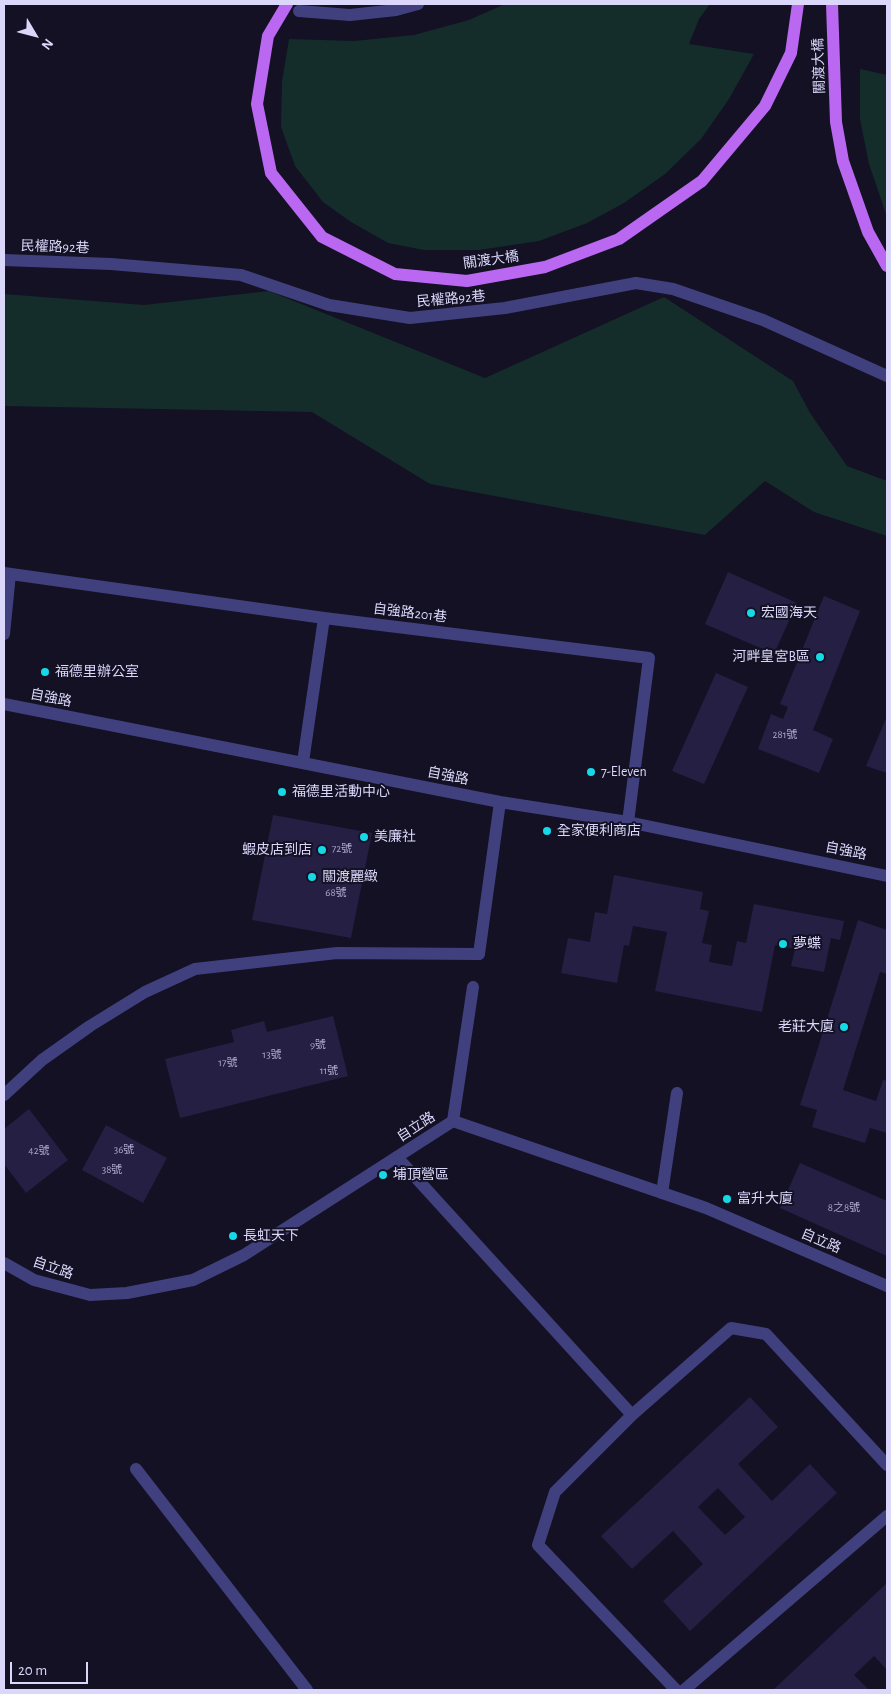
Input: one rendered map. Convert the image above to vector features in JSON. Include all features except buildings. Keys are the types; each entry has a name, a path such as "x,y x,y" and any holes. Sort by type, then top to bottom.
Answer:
{"main road":[{"name":"關渡大橋","path":"287,4 268,36 257,104 271,173 322,237 395,274 467,281 545,267 619,238 702,181 765,106 791,53 798,4"},
{"name":"關渡大橋","path":"832,4 836,122 843,162 868,232 887,266"}],"street":[{"path":"299,11 350,15 396,10 418,4"},
{"name":"民權路92巷","path":"4,260 110,264 241,275 329,305 410,318 505,308 636,282 673,289 763,320 887,376"},
{"path":"4,634 7,573"},
{"name":"自強路201巷","path":"7,573 324,618 649,658 628,822"},
{"path":"303,762 324,618"},
{"name":"自強路","path":"4,704 500,802 628,822 887,876"},
{"path":"4,1095 42,1060 90,1026 145,992 195,969 336,952 479,954 500,802"},
{"path":"453,1121 473,987"},
{"path":"662,1193 677,1093"},
{"name":"自立路","path":"4,1263 34,1280 90,1295 128,1293 193,1280 244,1255 453,1121 706,1208 887,1286"},
{"path":"397,1157 632,1415"},
{"path":"676,1690 538,1545 555,1492 632,1415 731,1328 766,1334 887,1465"},
{"path":"136,1468 308,1690"},
{"path":"684,1690 887,1516"}],"green space":[{"path":"505,4 710,4 699,19 689,44 754,54 729,99 701,139 665,174 624,203 587,223 539,241 479,250 424,250 388,243 351,222 323,202 295,166 281,127 282,82 289,39 354,41 414,35 469,20"},
{"path":"860,69 887,75 887,217 869,164 860,119"},
{"path":"269,291 485,378 664,297 793,381 810,413 847,466 887,481 887,536 814,512 765,481 705,535 430,484 312,412 4,406 4,294 144,305"}],"place":[{"name":"宏國海天","path":"751,613"},
{"name":"河畔皇宮B區","path":"820,657"},
{"name":"福德里辦公室","path":"45,672"},
{"name":"7-Eleven","path":"591,772"},
{"name":"福德里活動中心","path":"282,792"},
{"name":"全家便利商店","path":"547,831"},
{"name":"美廉社","path":"364,837"},
{"name":"蝦皮店到店","path":"322,850"},
{"name":"關渡麗緻","path":"312,877"},
{"name":"夢蝶","path":"783,944"},
{"name":"老莊大廈","path":"844,1027"},
{"name":"埔頂營區","path":"383,1175"},
{"name":"富升大廈","path":"727,1199"},
{"name":"長虹天下","path":"233,1236"}]}
